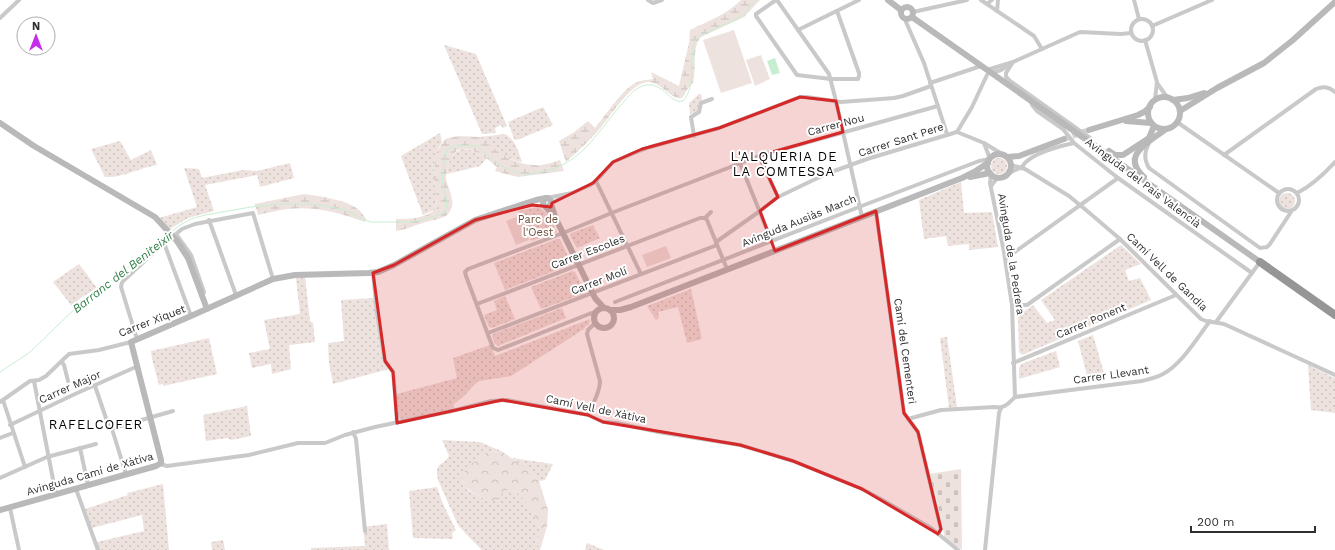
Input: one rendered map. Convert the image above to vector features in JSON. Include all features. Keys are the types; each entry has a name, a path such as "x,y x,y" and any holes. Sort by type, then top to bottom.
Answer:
{"highway":[{"path":"1260,262 1335,315"}],"street":[{"path":"0,18 18,0"},
{"path":"649,1 655,3 662,0"},
{"path":"837,11 860,76 858,79 846,80 831,79 797,75 756,16 756,14 776,0 829,74 831,79 862,217"},
{"path":"798,30 860,0"},
{"path":"888,0 901,10"},
{"path":"901,10 901,16 910,16 967,0"},
{"path":"981,0 1034,36 1042,49"},
{"path":"986,4 992,0"},
{"path":"997,11 998,0"},
{"path":"1134,0 1139,19"},
{"path":"1152,26 1212,0"},
{"path":"1180,111 1217,88 1264,63 1335,2"},
{"path":"901,10 905,7 912,8 910,16 906,22 922,58 947,134"},
{"name":"Avinguda del País Valencià","path":"910,16 982,66 989,73 1087,138 1192,214"},
{"path":"957,132 972,107 989,73 1001,70 1013,62 1080,32 1131,34 1137,40 1146,40 1149,39 1152,33 1152,26 1147,20 1139,19 1131,26 1131,34"},
{"path":"1146,40 1157,82 1155,100"},
{"name":"Avinguda del País Valencià","path":"1013,62 1006,73 1008,79 1071,127"},
{"path":"982,66 900,97 846,102 800,97 719,128 646,148 615,160 596,181 585,188 548,203 594,296 604,308 617,310 631,307 728,270 962,178 974,172 995,155 1019,156 1064,139"},
{"path":"1157,82 1170,98 1178,104 1180,111 1179,119 1172,127 1166,129 1139,149 1136,154 1135,162 1137,169 1149,181 1187,208 1192,214 1260,262 1216,322"},
{"path":"1089,130 1138,115 1150,107 1155,100 1161,97 1188,98 1217,88"},
{"path":"1224,155 1316,89 1330,88 1335,92"},
{"path":"694,136 691,117 699,112 701,103 712,99"},
{"name":"Avinguda del País Valencià","path":"1031,100 1032,105 1037,111 1064,130 1074,143 1118,178 1252,273"},
{"name":"Carrer Nou","path":"477,304 465,274 468,269 759,156 938,106"},
{"path":"1087,138 1115,155 1123,155 1149,138 1153,124 1148,115 1150,107"},
{"path":"1116,121 1133,121 1153,124 1160,128 1166,129"},
{"path":"1177,122 1279,193"},
{"path":"0,123 34,146 148,212 159,220 172,234 188,258 207,309"},
{"name":"Carrer Sant Pere","path":"760,211 778,197 826,174 947,134 957,132 984,143 1004,156"},
{"path":"1150,141 1144,155 1146,163 1150,168 1260,248 1267,247 1270,244 1298,204 1299,199 1293,190 1283,190 1276,198 1277,205 1281,210 1291,212"},
{"path":"984,143 989,161 988,168 991,174"},
{"path":"962,178 991,174 998,177 1004,176 1022,167 1032,158 1074,143"},
{"path":"759,156 778,197"},
{"path":"1004,156 1011,165"},
{"path":"1009,173 1011,165 1019,156"},
{"name":"Avinguda Ausiàs March","path":"615,302 980,161 989,161"},
{"path":"1296,193 1303,190 1335,162"},
{"path":"740,163 772,242"},
{"name":"Camí Vell de Gandia","path":"1011,165 1022,167 1080,205 1120,239 1202,319 1224,324 1335,375"},
{"name":"Avinguda de la Pedrera","path":"991,174 990,180 1012,305 1015,397"},
{"path":"991,186 998,177"},
{"path":"1005,259 1118,178"},
{"path":"596,181 641,274"},
{"name":"Carrer Xiquet","path":"1,401 30,381 46,376 71,353 99,350 138,340 272,279 295,275 373,273 394,265 475,220 536,200 548,203"},
{"name":"Carrer Molí","path":"488,333 594,296 641,274 716,244 760,211"},
{"name":"Camí del Cementeri","path":"876,211 904,413 918,432 941,529 938,534"},
{"path":"138,340 121,286 122,282 172,234 191,225 251,212 254,214 272,279"},
{"path":"711,212 705,218 728,270"},
{"name":"Carrer Escoles","path":"477,304 700,218 705,218"},
{"path":"209,220 236,295"},
{"path":"1012,305 1027,305 1120,239"},
{"path":"164,243 191,316"},
{"path":"373,273 377,313 386,361 393,372 396,394 397,423"},
{"name":"Carrer Ponent","path":"1013,363 1176,295"},
{"path":"594,296 596,312 594,317 595,323 601,328 607,328 612,325 614,317 610,310"},
{"path":"477,304 493,348 498,350 604,308"},
{"path":"614,317 631,307"},
{"name":"Carrer Llevant","path":"1015,397 1142,380 1162,375 1185,355 1210,321"},
{"path":"588,415 600,390 600,382 587,334 588,330 595,323"},
{"path":"131,342 161,460 160,464"},
{"path":"62,362 68,381"},
{"name":"Carrer Major","path":"10,425 138,366"},
{"path":"34,381 56,495"},
{"path":"95,386 109,428 174,411"},
{"path":"908,419 941,410 1001,408 1006,406 1015,397"},
{"name":"Camí Vell de Xàtiva","path":"210,459 249,455 298,443 325,443 353,432 497,400 507,400 588,415 603,422 617,423 658,432 740,445 793,461 862,489 924,524 958,550"},
{"path":"1,401 10,421 10,425 25,467"},
{"path":"985,550 999,413 1001,408"},
{"path":"113,428 115,440 126,474"},
{"path":"353,432 356,439 365,531"},
{"path":"0,438 13,433"},
{"path":"0,478 49,457 96,444"},
{"path":"80,448 88,485"},
{"name":"Avinguda Camí de Xàtiva","path":"0,510 160,464 167,466 210,459"},
{"path":"76,489 98,550"},
{"path":"10,508 19,550"}],"highlighted area":[{"path":"800,97 836,101 843,132 759,156 778,197 760,211 775,251 876,211 904,413 918,432 941,529 938,534 862,489 793,461 740,445 603,422 588,415 502,400 397,423 393,372 385,361 373,273 394,265 475,220 532,205 551,207 552,203 593,183 613,162 642,149 719,128"}],"green space":[{"path":"741,0 760,0 744,17 701,37 696,47 693,83 682,98 674,97 657,84 647,82 640,84 626,95 597,132 566,162 559,141 573,133 588,121 595,128 619,97 630,86 640,81 653,79 651,72 679,86 689,43 690,30 723,14"},
{"path":"734,30 752,83 721,93 703,40"},
{"path":"444,45 476,54 507,126 503,128 501,125 495,128 496,133 482,134"},
{"path":"761,55 770,79 755,86 746,60"},
{"path":"701,94 702,99 698,111 690,114 689,103"},
{"path":"543,107 553,125 517,140 514,139 508,122"},
{"path":"440,133 442,142 435,154 434,178 437,207 423,215 401,156"},
{"path":"505,134 512,139 522,162 499,153 480,137"},
{"path":"458,136 480,137 508,158 524,164 542,165 560,160 564,171 518,177 495,171 497,167 486,158 472,150 459,150 454,153 450,161 446,176 452,198 452,207 449,213 446,216 396,231 396,219 424,216 429,214 437,207 434,178 435,154 445,139"},
{"path":"120,141 131,160 151,150 157,165 118,176 105,177 91,149"},
{"path":"463,149 475,152 486,159 480,166 447,174 451,158 455,153"},
{"path":"999,158 1005,160 1007,166 1005,172 999,174 993,172 991,166 993,160"},
{"path":"290,163 294,178 260,187 257,175 205,185 214,211 188,218 170,229 159,218 197,207 184,168 199,169 202,178 243,170 257,171"},
{"path":"961,182 964,213 992,212 998,247 969,250 969,244 948,246 946,236 924,239 919,200"},
{"path":"1287,193 1294,198 1295,201 1290,208 1287,209 1280,204 1279,201 1284,194"},
{"path":"304,194 334,199 349,204 361,212 366,219 365,222 337,213 308,208 284,209 258,215 255,204"},
{"name":"Parc de l'Oest","path":"537,207 547,214 557,232 531,241 518,211"},
{"path":"519,216 529,240 516,245 506,221"},
{"path":"593,225 600,238 577,248 570,236 571,233"},
{"path":"560,239 571,263 570,265 505,290 494,263"},
{"path":"1121,245 1141,264 1125,270 1129,281 1140,278 1151,300 1022,355 1019,352 1018,317 1020,314 1033,305 1047,323 1055,320 1041,300"},
{"path":"666,246 671,258 647,267 642,255"},
{"path":"79,264 97,288 82,297 72,306 53,282"},
{"path":"572,271 575,272 584,290 583,294 541,309 531,287"},
{"path":"305,277 310,321 313,323 315,342 289,345 291,369 272,374 271,364 252,368 249,353 270,349 264,320 300,314 296,278"},
{"path":"691,289 702,339 687,343 678,307 658,312 659,318 656,320 647,306"},
{"path":"505,296 515,319 492,328 489,327 484,315 497,310 494,301"},
{"path":"374,298 379,335 389,369 333,384 329,363 328,343 344,341 341,300"},
{"path":"562,308 566,318 498,346 495,344 492,336 493,334"},
{"path":"590,319 589,325 584,329 511,376 479,381 453,405 455,409 431,415 400,419 397,414 397,394 457,378 453,358 490,345 495,356"},
{"path":"1093,335 1106,380 1089,383 1078,341"},
{"path":"947,337 957,407 949,408 940,338"},
{"path":"209,338 217,374 163,386 163,384 159,385 151,351"},
{"path":"1056,351 1060,367 1019,379 1019,368 1021,364"},
{"path":"1308,365 1335,378 1335,413 1311,410"},
{"path":"247,406 251,436 231,440 227,438 206,441 203,415"},
{"path":"442,440 480,442 501,451 488,452 462,481 464,487 488,501 502,492 508,490 515,491 524,500 536,519 539,533 535,544 541,547 540,550 482,550 458,525 438,480 438,467 449,456"},
{"path":"501,451 522,465 539,481 548,510 547,526 541,547 535,545 539,529 536,519 524,500 515,491 506,491 496,500 488,501 464,487 461,476 470,465 488,452"},
{"path":"512,458 553,464 545,480 539,481"},
{"path":"961,469 962,550 945,538 935,493 929,474"},
{"path":"163,484 169,550 99,550 97,542 144,531 142,515 92,528 85,509 128,495 127,493"},
{"path":"437,487 443,504 456,530 452,533 453,539 413,538 409,491"},
{"path":"387,524 389,550 311,550 311,548 365,546 363,527"},
{"path":"223,540 225,550 212,550 211,542"},
{"path":"587,543 604,550 585,550"}],"shaded area":[{"path":"775,58 780,73 772,75 767,61"}],"waterway":[{"name":"Barranc del Beniteixir","path":"172,231 191,219 205,215 251,207 283,204 311,204 326,206 345,210 371,222 411,222 423,220 444,213 447,203 442,176 447,150 456,145 478,146 499,164 511,170 526,174 553,169 565,164 586,148 620,106 634,91 640,87 648,85 654,86 660,88 673,99 683,101 690,86 694,45 697,37 741,17 756,0"},
{"name":"Barranc del Beniteixir","path":"0,372 29,353 84,300 121,274 152,245 167,234"}],"tunnel":[{"path":"1064,139 1089,130"}],"district":[{"name":"L'ALQUERIA DE LA COMTESSA","path":"784,164"},
{"name":"RAFELCOFER","path":"96,424"}]}
